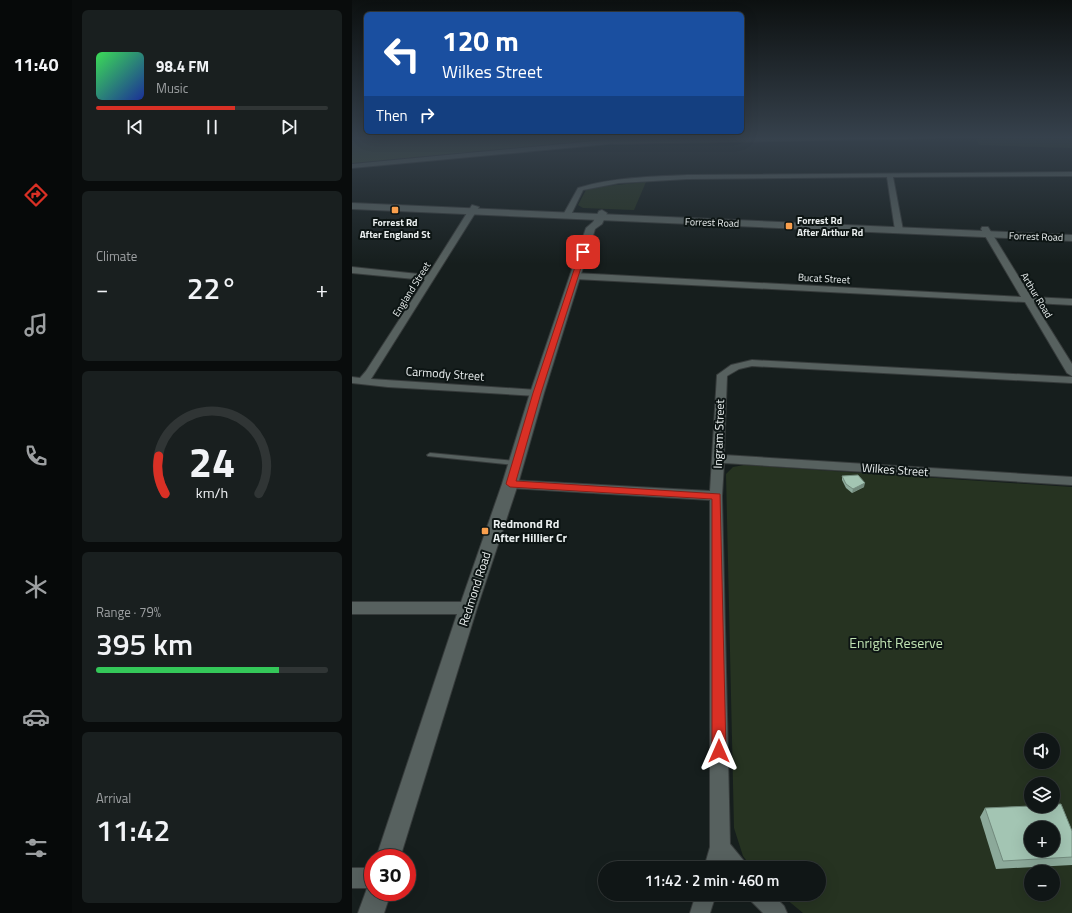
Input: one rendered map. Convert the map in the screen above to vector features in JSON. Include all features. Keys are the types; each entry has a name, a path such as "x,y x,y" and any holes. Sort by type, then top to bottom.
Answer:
{"main road":[{"name":"Forrest Road","path":"352,202 568,213 595,217 899,228 1072,238"},
{"name":"Forrest Road","path":"352,206 473,209"},
{"name":"Forrest Road","path":"986,232 1072,233"}],"street":[{"path":"568,213 580,190 594,185 668,179"},
{"path":"890,179 899,228"},
{"name":"England Street","path":"357,381 370,373 473,209"},
{"name":"Redmond Road","path":"391,849 468,608 517,463 537,393 595,217"},
{"name":"Arthur Road","path":"986,232 1072,373"},
{"path":"352,270 431,278"},
{"name":"Bucat Street","path":"575,276 1072,302"},
{"name":"Ingram Street","path":"716,861 720,847 716,496 722,374 735,367 752,364 1072,380"},
{"name":"Carmody Street","path":"357,381 537,393"},
{"name":"Wilkes Street","path":"718,459 1072,481"},
{"path":"510,484 716,496"},
{"path":"352,608 468,608"},
{"path":"720,847 731,861"},
{"path":"352,878 364,878"},
{"path":"371,913 375,901"},
{"path":"700,913 704,901"},
{"path":"765,901 777,913"}],"lane":[{"path":"430,455 517,463"}],"green space":[{"path":"646,182 634,210 583,208 578,205 586,190 596,187"},
{"name":"Enright Reserve","path":"744,465 1072,487 1072,913 803,913 788,901 826,901 826,861 747,861 743,856 734,828 726,474 733,467"}],"building":[{"path":"858,475 865,483 853,489 846,484 842,476"},
{"path":"1061,804 1072,831 1072,857 1003,861 985,808 1024,806 1024,813 1060,813"}],"place":[{"name":"Forrest Rd After England St","path":"395,210"},
{"name":"Forrest Rd After Arthur Rd","path":"789,226"},
{"name":"Redmond Rd After Hillier Cr","path":"485,531"}],"route":[{"path":"583,252 537,393 510,484 716,496 719,751"}]}
